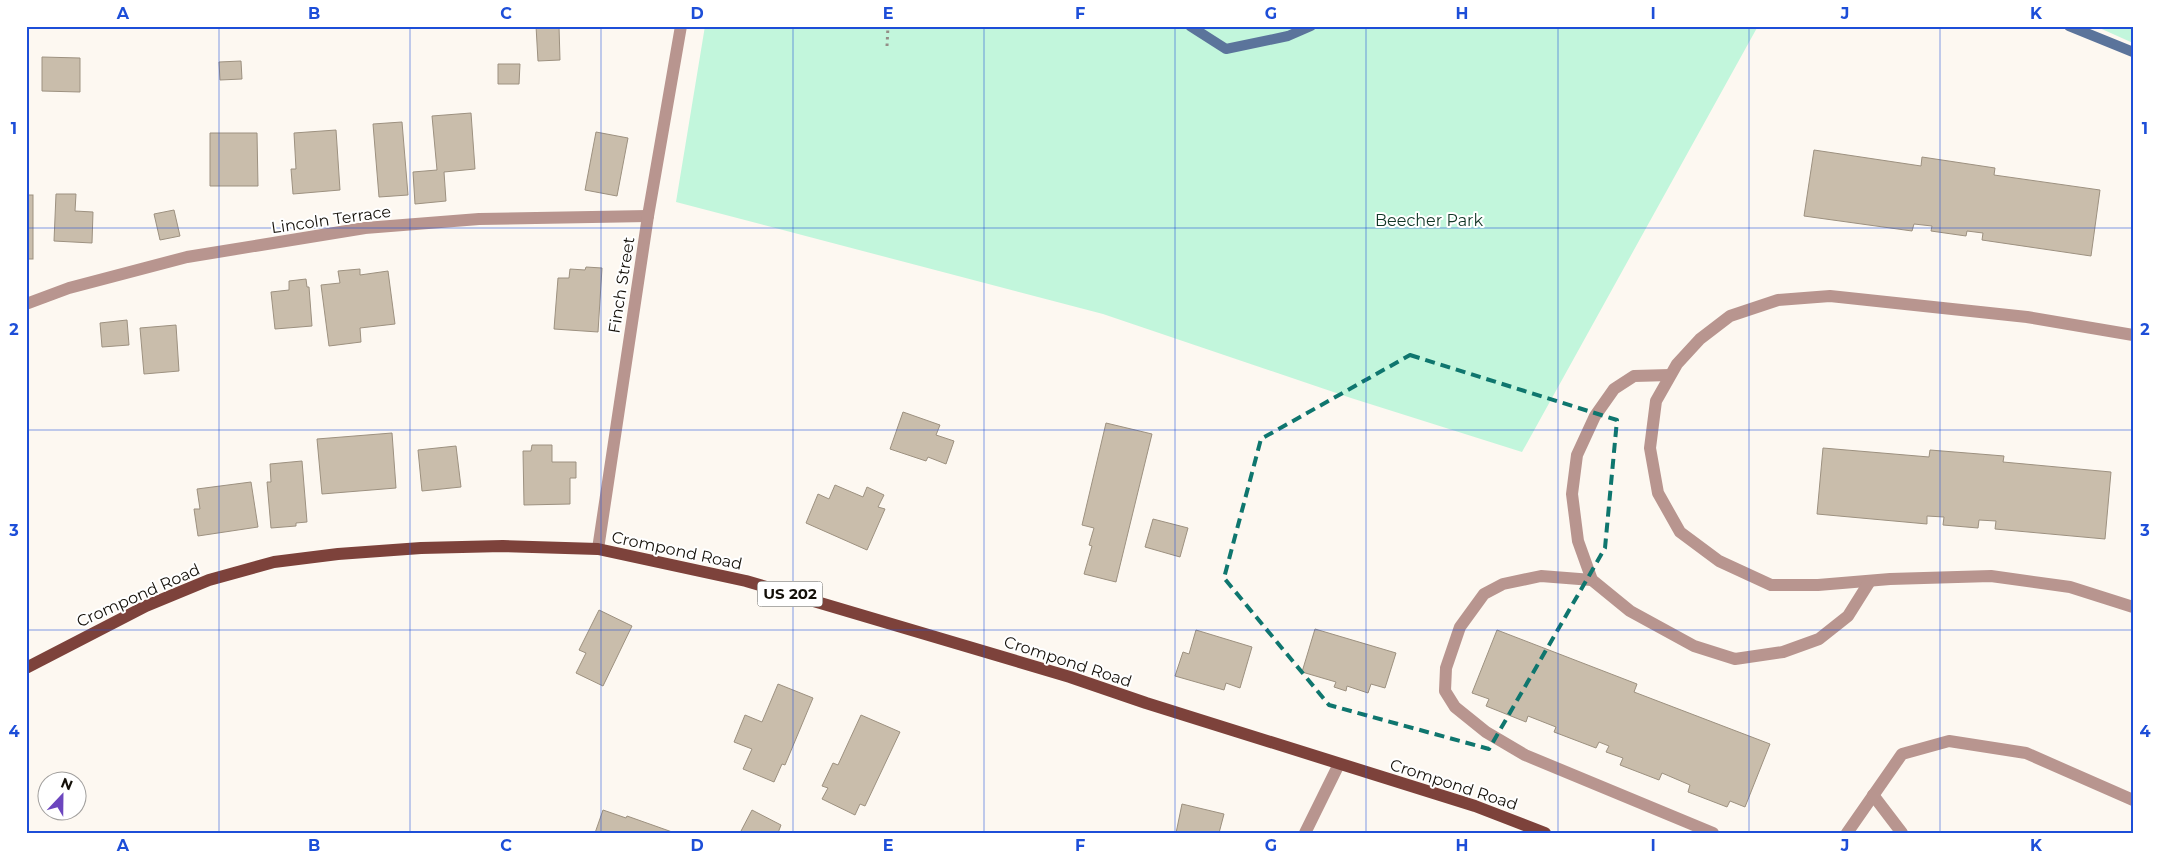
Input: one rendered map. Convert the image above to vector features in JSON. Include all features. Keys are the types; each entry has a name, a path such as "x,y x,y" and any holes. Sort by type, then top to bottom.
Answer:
{"main road":[{"name":"Crompond Road","path":"26,668 146,606 209,580 274,562 338,554 421,548 503,546 598,550 746,581 1070,677 1146,703 1475,806 1545,833"}],"street":[{"name":"Finch Street","path":"598,550 648,216 681,26"},
{"name":"Lincoln Terrace","path":"26,304 69,288 187,258 365,228 480,219 648,216"},
{"path":"2133,335 2027,317 1830,296 1778,300 1730,316 1700,339 1677,364 1656,401 1650,448 1658,493 1680,532 1718,561 1770,585 1818,585 1870,580 1991,576 2070,587 2133,607"},
{"path":"1670,375 1634,376 1614,389 1595,416 1577,454 1572,494 1578,541 1592,580 1630,610 1686,642 1735,659 1782,652 1819,639 1848,616 1870,580"},
{"path":"1592,580 1541,576 1503,584 1484,594 1460,627 1446,668 1445,691 1455,707 1486,732 1525,755 1713,833"},
{"path":"1847,833 1902,754 1949,741 2026,753 2133,800"},
{"path":"1305,833 1339,764"},
{"path":"1873,795 1902,833"}],"path":[{"path":"887,46 888,26"}],"highlighted area":[{"path":"1410,355 1617,420 1605,548 1489,749 1329,705 1224,578 1261,439"}],"green space":[{"name":"Beecher Park","path":"705,26 1758,26 1522,452 1351,398 1103,314 676,202"},
{"path":"2095,26 2133,26 2133,43"}],"building":[{"path":"536,26 559,26 560,60 538,61"},
{"path":"42,57 80,58 80,92 42,91"},
{"path":"241,61 242,79 220,80 219,62"},
{"path":"498,64 520,64 519,84 498,84"},
{"path":"471,113 475,169 444,172 446,201 415,204 413,172 437,170 432,116"},
{"path":"402,122 408,195 379,197 373,124"},
{"path":"336,130 340,190 293,194 291,169 296,169 294,133"},
{"path":"596,132 628,138 617,196 585,190"},
{"path":"210,133 257,133 258,186 210,186"},
{"path":"1814,150 1921,166 1922,157 1995,168 1994,175 2100,190 2091,256 1982,240 1983,233 1967,231 1966,236 1931,231 1932,226 1914,224 1912,231 1804,216"},
{"path":"56,194 76,194 75,211 93,212 92,243 54,241"},
{"path":"26,195 33,195 33,259 26,259"},
{"path":"174,210 180,236 160,240 154,214"},
{"path":"586,267 602,268 598,332 554,329 558,278 569,278 570,269 585,270"},
{"path":"360,269 360,275 388,271 395,324 360,328 361,342 329,346 321,285 340,283 338,271"},
{"path":"306,279 307,287 309,287 312,326 275,329 271,292 289,290 289,281"},
{"path":"127,320 129,345 102,347 100,323"},
{"path":"176,325 179,371 144,374 140,328"},
{"path":"903,412 940,425 936,435 954,441 946,464 928,457 926,461 890,449"},
{"path":"1106,423 1152,434 1116,582 1084,574 1092,546 1089,545 1094,528 1082,525"},
{"path":"392,433 396,488 322,494 317,439"},
{"path":"532,445 552,445 552,462 576,462 576,478 570,478 570,504 524,505 523,451 531,451"},
{"path":"456,446 461,487 422,491 418,450"},
{"path":"1823,448 1929,457 1930,450 2004,456 2003,462 2111,472 2105,539 1995,529 1996,521 1979,520 1978,528 1943,525 1944,517 1927,516 1927,524 1817,514"},
{"path":"302,461 307,522 296,523 296,526 271,528 267,482 271,482 270,464"},
{"path":"251,482 258,527 198,536 194,509 200,509 197,489"},
{"path":"835,485 863,497 867,487 884,495 878,507 885,509 867,550 806,523 818,494 829,499"},
{"path":"1153,519 1188,528 1180,557 1145,547"},
{"path":"599,610 632,626 603,686 576,673 586,653 579,650"},
{"path":"1315,629 1396,653 1385,688 1371,684 1368,693 1347,686 1346,691 1334,687 1336,682 1302,672"},
{"path":"1196,630 1252,647 1240,688 1226,683 1224,690 1175,676 1183,652 1189,654"},
{"path":"1497,630 1637,684 1634,692 1770,744 1745,807 1730,801 1727,807 1688,792 1690,785 1662,773 1659,780 1620,765 1623,758 1606,752 1609,746 1599,742 1596,748 1554,732 1556,727 1528,716 1526,722 1486,706 1489,699 1472,693"},
{"path":"778,684 813,698 785,765 782,764 774,782 743,769 752,749 734,742 745,715 762,722"},
{"path":"861,715 900,732 865,806 860,804 855,815 822,799 828,788 822,786 833,763 838,765"},
{"path":"1182,804 1224,814 1219,833 1176,833"},
{"path":"603,810 626,818 627,816 675,833 595,833"},
{"path":"752,810 781,825 778,833 740,833"}],"waterway":[{"path":"1190,26 1226,49 1288,36 1311,26"},
{"path":"2069,26 2133,52"}]}
